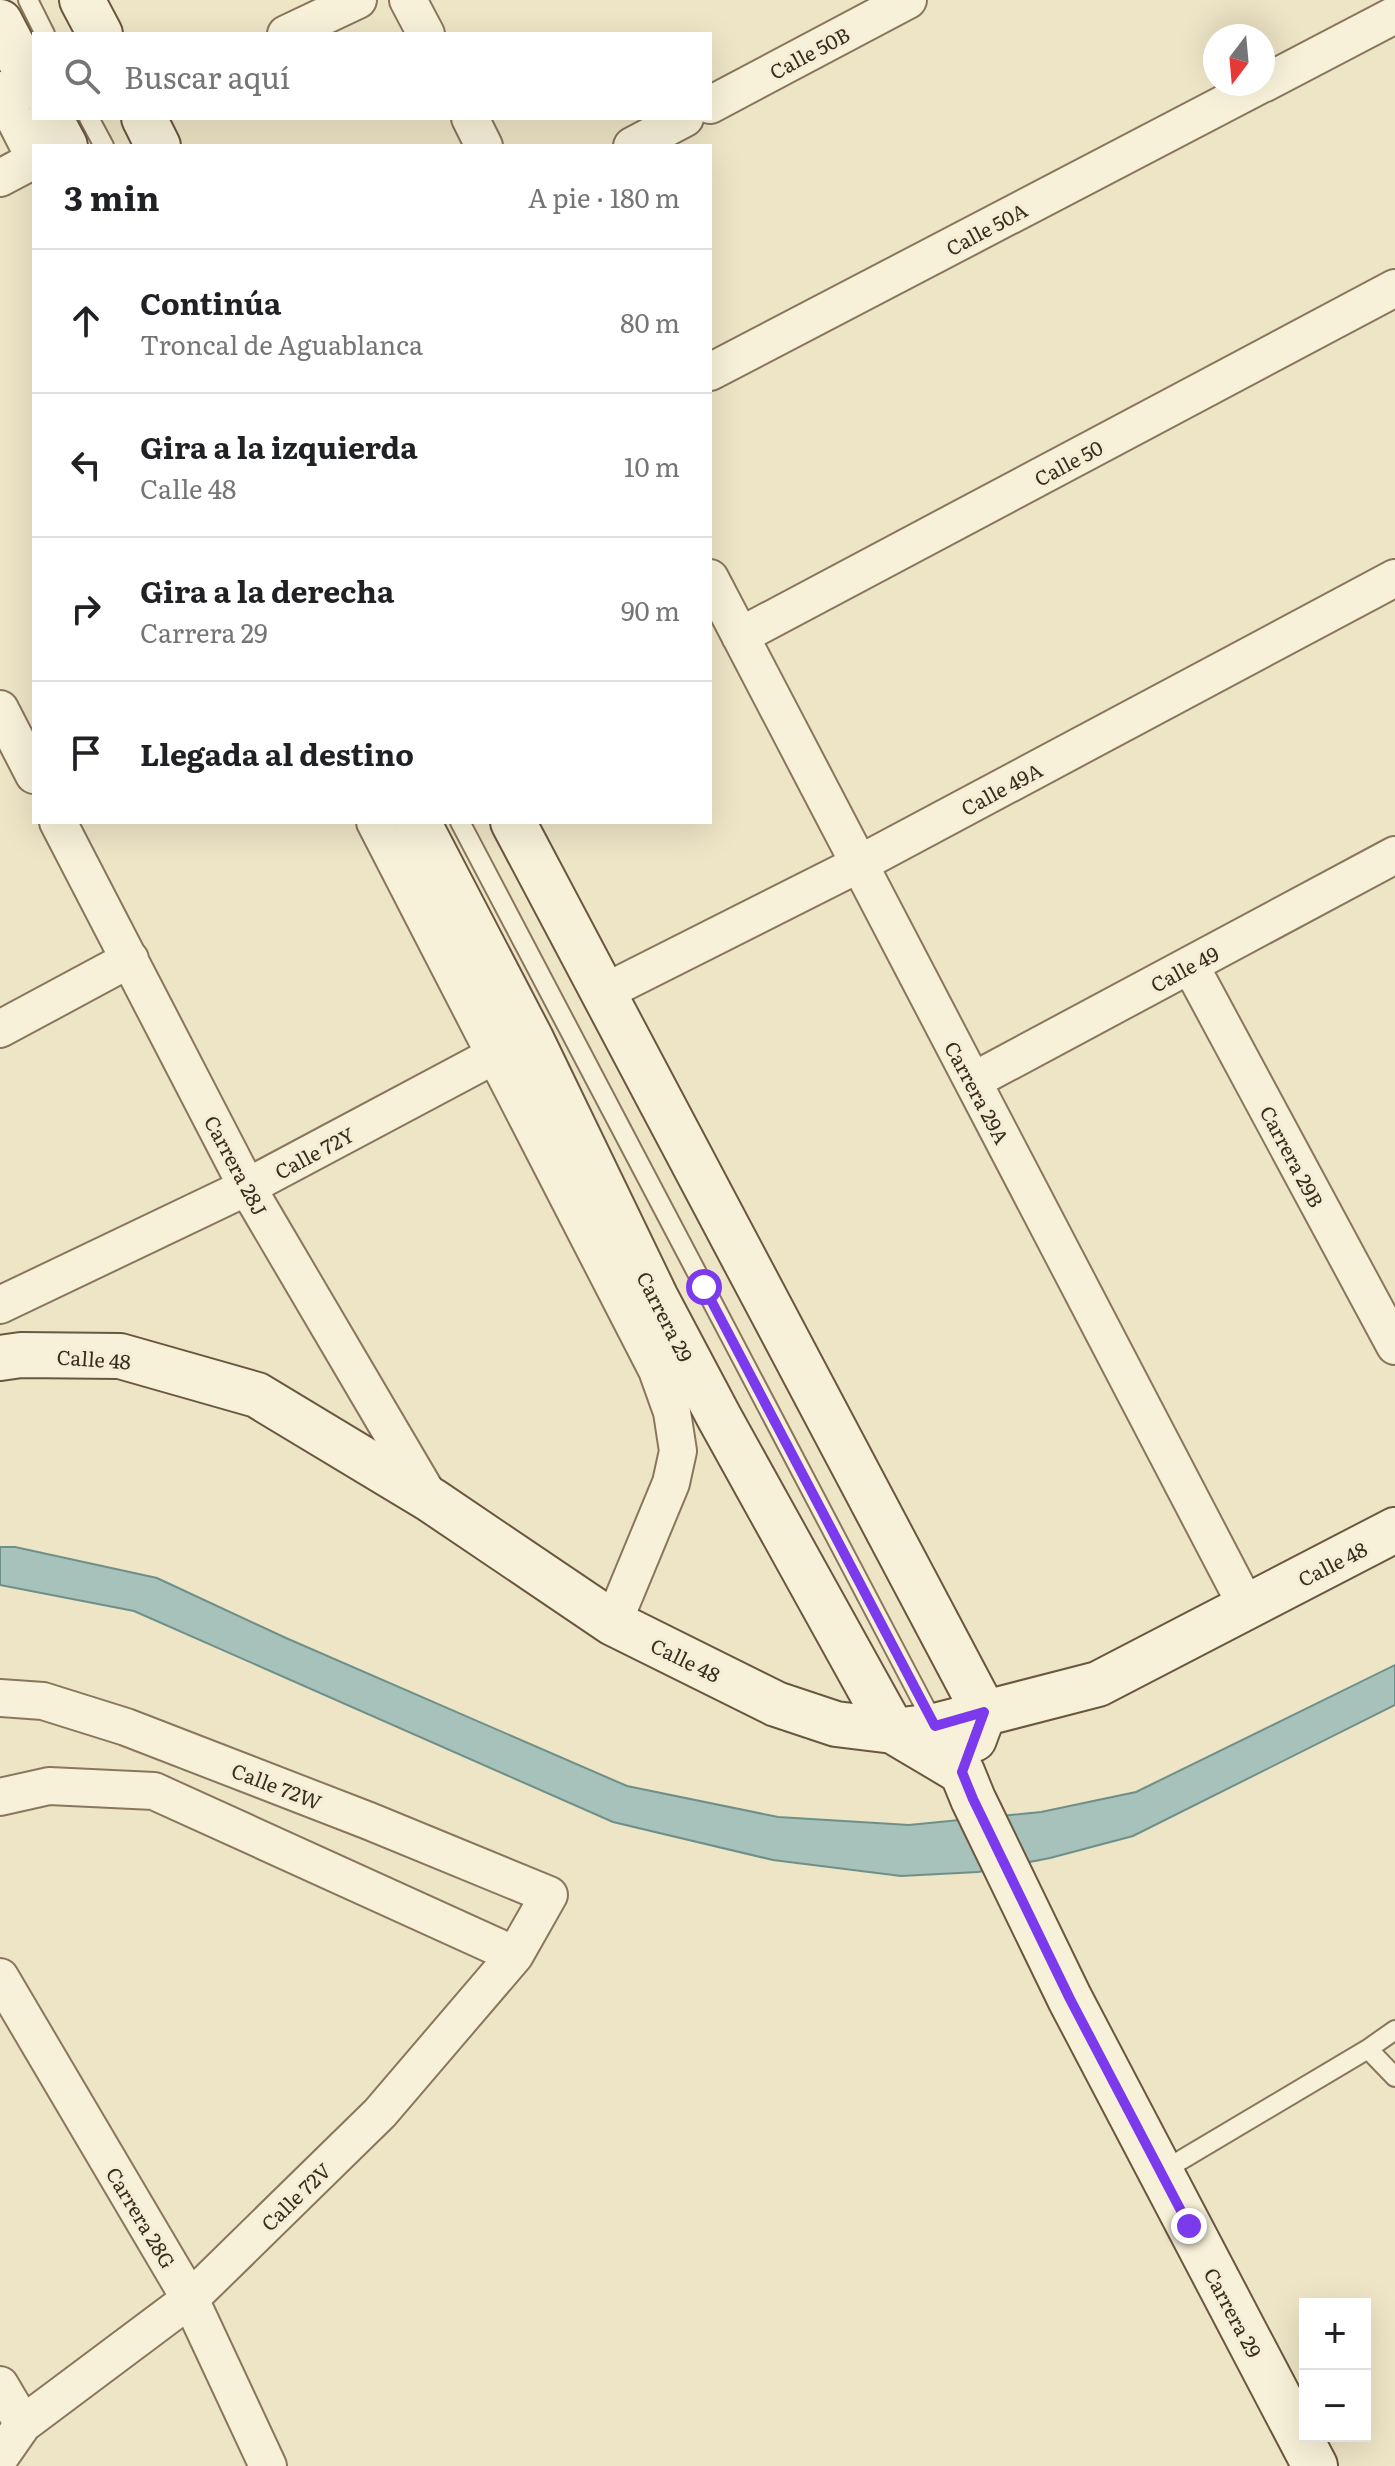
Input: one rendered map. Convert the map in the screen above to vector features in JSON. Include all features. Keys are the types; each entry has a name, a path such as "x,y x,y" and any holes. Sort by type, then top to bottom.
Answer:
{"street":[{"path":"82,0 99,32"},
{"path":"290,32 358,0"},
{"path":"408,0 425,32"},
{"name":"Calle 50B","path":"712,104 908,0"},
{"name":"Calle 50A","path":"1275,78 1395,15"},
{"path":"0,22 32,83"},
{"path":"0,90 32,154"},
{"name":"Calle 50A","path":"712,371 1240,96"},
{"path":"51,120 64,144"},
{"path":"145,120 157,144"},
{"path":"471,120 483,144"},
{"path":"636,144 681,120"},
{"path":"0,178 32,159"},
{"name":"Calle 50","path":"740,636 1395,288"},
{"name":"Calle 49A","path":"603,993 859,864 1395,578"},
{"name":"Carrera 29A","path":"712,582 1247,1607"},
{"path":"0,709 19,766"},
{"name":"Carrera 28J","path":"59,824 247,1187 431,1500"},
{"path":"376,824 657,1370 672,1412 678,1451 671,1483 613,1623"},
{"name":"Carrera 29","path":"419,824 531,1039 656,1298 719,1417 914,1729"},
{"path":"514,824 984,1712 968,1786"},
{"name":"Calle 49","path":"973,1081 1395,855"},
{"path":"0,1029 130,959"},
{"name":"Carrera 29B","path":"1190,965 1395,1346"},
{"name":"Calle 72Y","path":"0,1305 247,1187 495,1055"},
{"name":"Calle 48","path":"0,1358 21,1355 120,1356 257,1395 431,1500 613,1623 776,1704 836,1724 914,1729 1098,1684 1395,1530"},
{"name":"Calle 72W","path":"0,1698 43,1701 126,1727 549,1895"},
{"path":"914,1729 968,1786"},
{"path":"0,1797 49,1786 154,1791 515,1955"},
{"name":"Carrera 29","path":"968,1786 1070,1999 1315,2466"},
{"name":"Calle 72V","path":"0,2457 23,2424 190,2299 380,2113 515,1955 549,1895"},
{"name":"Carrera 28G","path":"0,1977 190,2299 268,2466"},
{"path":"0,2385 23,2424"}],"lane":[{"path":"28,0 44,32"},
{"path":"90,120 103,144"},
{"path":"461,824 914,1729"},
{"path":"1161,2172 1395,2030"},
{"path":"1368,2049 1395,2077"}],"water":[{"path":"0,1547 15,1547 157,1578 286,1638 627,1786 778,1817 909,1825 1041,1812 1136,1792 1395,1665 1395,1705 1133,1836 1050,1858 978,1872 901,1876 773,1860 613,1822 134,1611 0,1585"}],"route":[{"path":"704,1287 935,1726 984,1712 962,1772 1070,1999 1189,2226"}]}
